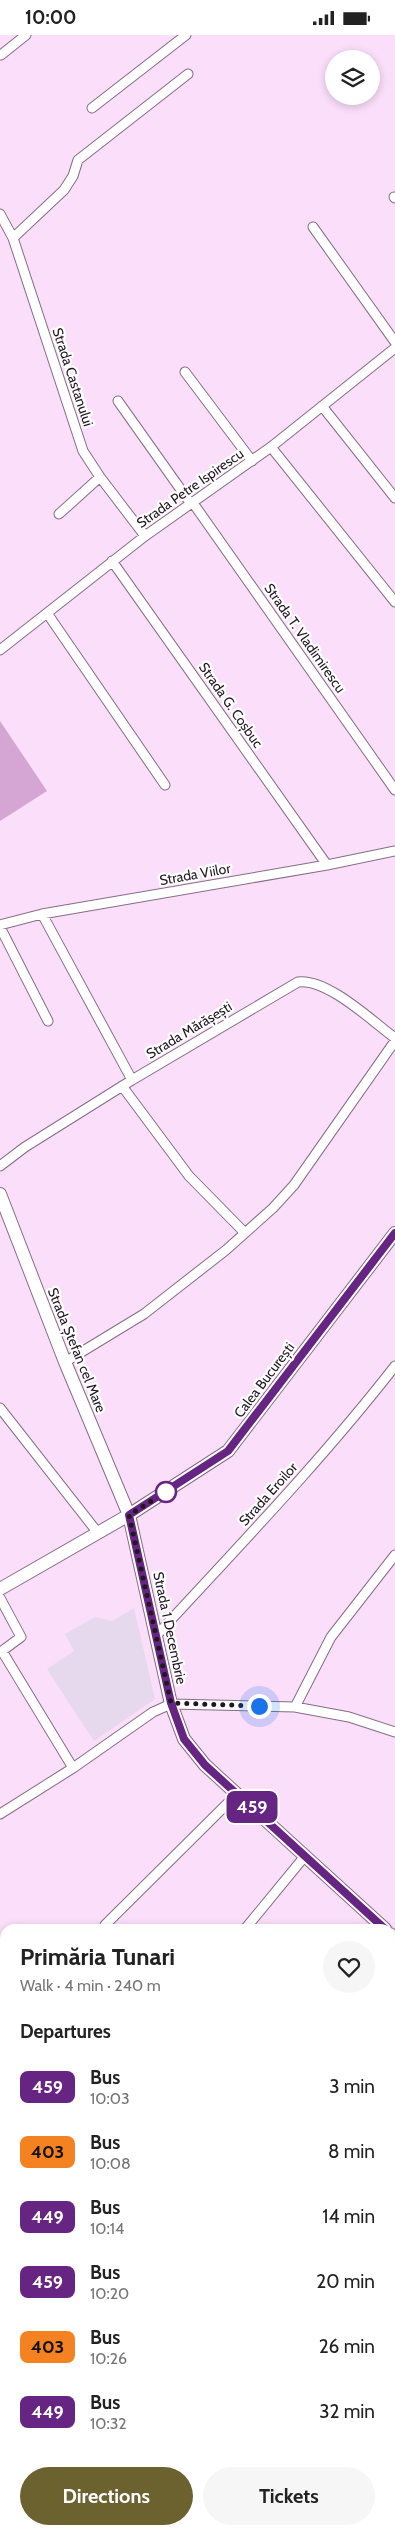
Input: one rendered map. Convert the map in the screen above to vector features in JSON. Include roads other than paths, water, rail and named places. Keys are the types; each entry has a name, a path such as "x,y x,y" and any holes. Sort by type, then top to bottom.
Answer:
{"main road":[{"name":"Strada Ștefan cel Mare","path":"0,1194 64,1362 129,1515"},
{"name":"Calea București","path":"0,1589 129,1515 228,1451 395,1233"},
{"name":"Strada 1 Decembrie","path":"129,1515 171,1703 184,1739 193,1753 380,1924"}],"street":[{"path":"1,55 26,35"},
{"path":"92,108 186,35"},
{"path":"13,238 64,189 73,176 78,160 188,74"},
{"name":"Strada Castanului","path":"0,214 13,238 83,451 100,477 145,535"},
{"path":"313,227 395,342"},
{"name":"Strada Petre Ispirescu","path":"0,650 145,535 271,447 395,348"},
{"path":"185,372 252,461"},
{"name":"Strada T. Vladimirescu","path":"118,401 395,790"},
{"path":"322,406 395,498"},
{"path":"271,447 395,602"},
{"path":"59,514 100,477"},
{"name":"Strada G. Coșbuc","path":"112,561 327,865"},
{"path":"47,613 166,785"},
{"name":"Strada Viilor","path":"0,926 42,914 327,865 395,851"},
{"path":"42,914 132,1080"},
{"path":"0,926 48,1021"},
{"name":"Strada Mărășești","path":"0,1166 24,1147 122,1086 298,982 311,983 338,996 395,1039"},
{"path":"64,1362 144,1314 245,1233 294,1185 395,1039"},
{"path":"122,1086 189,1176 245,1233"},
{"name":"Strada Eroilor","path":"156,1637 276,1507 395,1366"},
{"path":"0,1408 98,1533"},
{"path":"295,1707 341,1621 395,1555"},
{"path":"0,1598 21,1637 2,1651 72,1768"},
{"path":"0,1814 72,1768 153,1712 171,1703 295,1707 349,1717 395,1732"},
{"path":"106,1924 237,1793"},
{"path":"249,1924 305,1856"}]}
